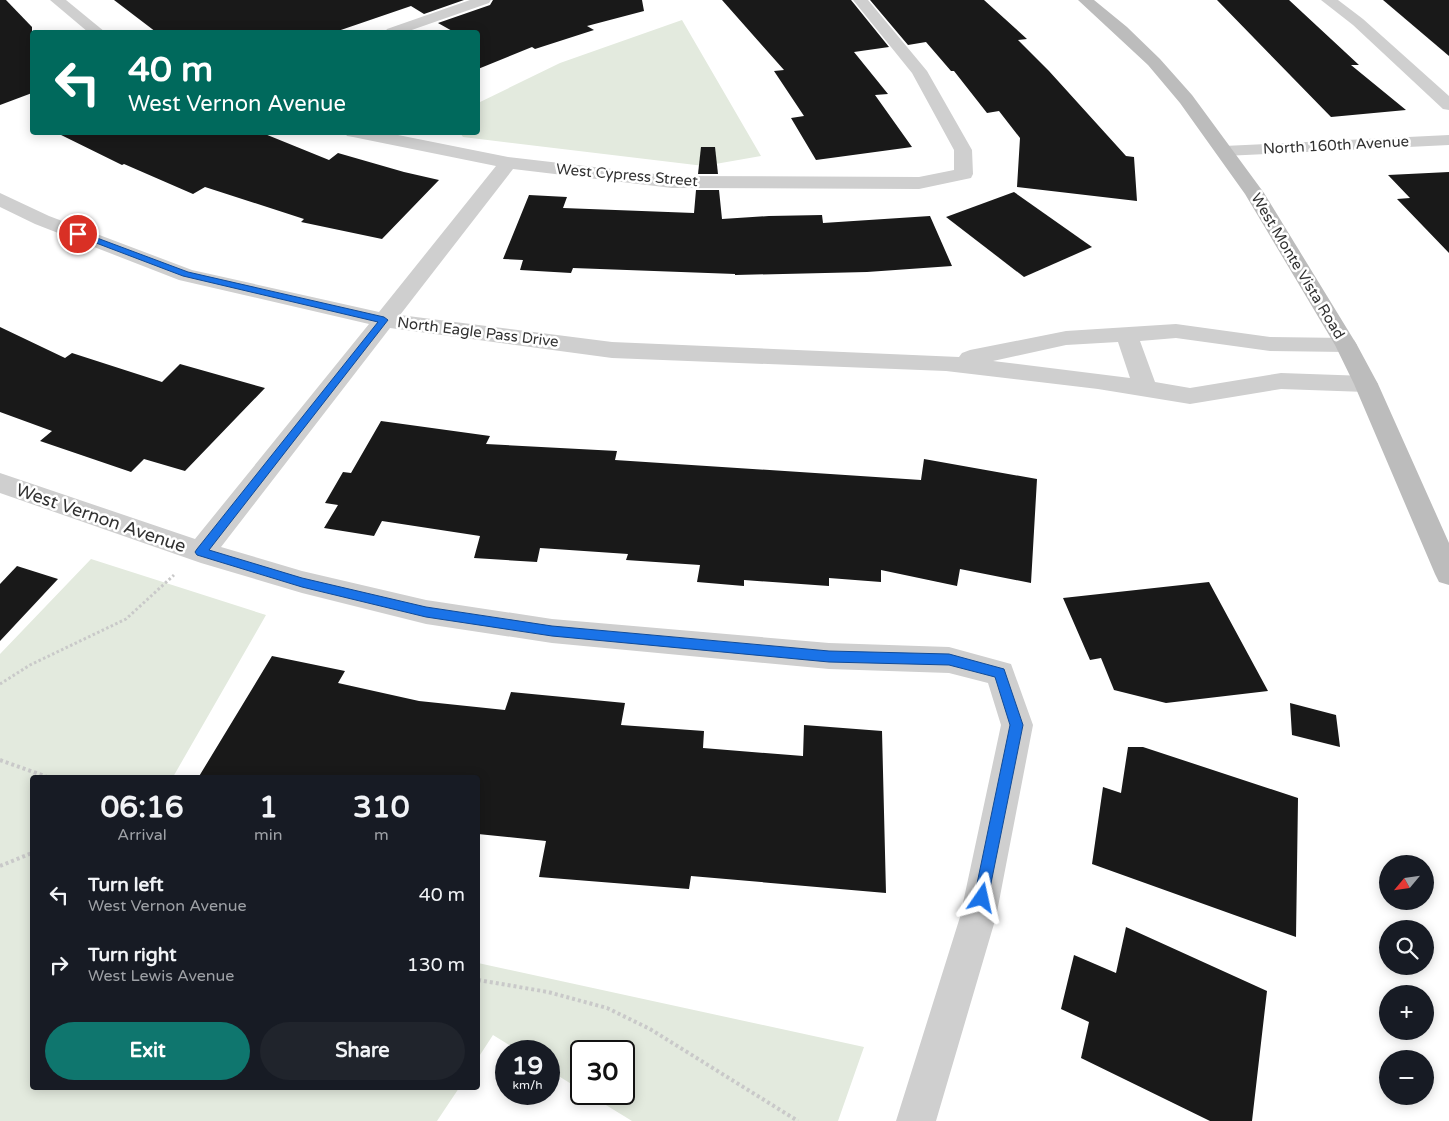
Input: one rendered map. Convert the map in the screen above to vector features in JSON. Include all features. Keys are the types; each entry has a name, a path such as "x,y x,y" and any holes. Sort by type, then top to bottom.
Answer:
{"street":[{"path":"57,0 94,30"},
{"path":"398,30 484,0"},
{"name":"West Cypress Street","path":"368,135 508,163 672,182 919,183 964,174 963,150 919,71 860,0"},
{"name":"West Monte Vista Road","path":"1085,0 1121,30 1154,62 1186,99 1254,194 1346,345 1366,384 1449,574"},
{"path":"1328,0 1358,22 1449,105"},
{"name":"North 160th Avenue","path":"1224,151 1449,140"},
{"path":"201,552 508,163"},
{"name":"North Eagle Pass Drive","path":"0,199 42,220 186,274 384,320 612,350 946,363 1098,380 1190,396 1281,381 1366,384"},
{"name":"North Eagle Pass Drive","path":"946,363 1066,338 1176,331 1270,344 1346,345"},
{"path":"1126,334 1146,389"},
{"name":"West Vernon Avenue","path":"0,483 201,552 302,582 426,612 552,631 829,656 949,660 1000,673 1017,725 978,917 916,1121"}],"path":[{"path":"0,684 36,661 125,619 147,603 170,577 201,552"},
{"path":"0,760 42,775"},
{"path":"0,866 30,854"},
{"path":"480,980 548,992 607,1008 650,1029 798,1121"}],"shaded area":[{"path":"682,20 761,156 704,166 463,137 462,135 480,135 480,102 560,63"},
{"path":"91,559 266,615 174,775 30,775 30,1090 458,1090 437,1121 0,1121 0,654"},
{"path":"480,963 864,1047 838,1121 632,1121 606,1105 635,1105 635,1040 570,1040 570,1083 560,1077 560,1040 501,1040 493,1035 480,1055"}],"building":[{"path":"0,0 6,0 32,27 32,30 30,30 30,94 0,105"},
{"path":"114,0 464,0 424,14 411,6 341,30 153,30"},
{"path":"493,0 642,0 644,11 587,26 594,30 535,49 532,47 480,68 480,30 450,30 438,23 490,5"},
{"path":"722,0 851,0 889,47 854,52 888,94 875,95 912,147 816,160 791,118 804,116 774,71 784,70"},
{"path":"870,0 984,0 1027,39 1018,40 1049,71 1126,156 1134,157 1137,201 1017,187 1020,138 999,111 987,113 954,71 951,71 926,42 908,45"},
{"path":"1217,0 1289,0 1359,65 1351,65 1406,110 1331,117"},
{"path":"1383,0 1449,0 1449,56"},
{"path":"61,135 267,135 329,160 338,153 439,180 382,239 301,222 304,219 205,187 193,194 124,164 122,165"},
{"path":"701,147 715,147 718,174 698,174"},
{"path":"1449,172 1449,253 1397,199 1410,198 1388,175"},
{"path":"696,190 719,190 722,219 822,215 823,223 930,216 952,266 867,272 735,275 573,268 571,273 520,270 523,260 503,259 529,195 567,197 563,208 694,213"},
{"path":"1014,192 1092,247 1024,277 946,217"},
{"path":"0,327 65,358 72,353 162,382 180,364 265,388 185,471 144,459 131,472 40,441 52,431 0,412"},
{"path":"381,421 490,436 486,444 617,451 615,460 921,480 924,459 1037,479 1031,583 960,569 957,586 881,570 881,582 829,578 829,586 744,580 744,586 697,582 700,565 626,560 628,554 540,548 537,562 474,558 480,536 382,521 374,536 324,528 338,505 325,503 343,472 351,473"},
{"path":"17,566 58,579 0,641 0,584"},
{"path":"1209,582 1268,691 1166,703 1114,690 1101,658 1090,660 1063,598"},
{"path":"272,656 345,671 338,683 419,701 505,710 511,692 625,703 621,725 704,731 703,748 803,756 804,725 882,731 886,893 691,876 689,889 539,877 546,841 480,834 480,775 200,775"},
{"path":"1290,703 1336,715 1340,747 1292,735"},
{"path":"1128,747 1143,747 1298,798 1296,937 1092,864 1103,787 1121,793"},
{"path":"1126,927 1267,991 1252,1121 1210,1121 1081,1058 1089,1022 1061,1009 1074,955 1116,973"}],"route":[{"path":"78,234 186,274 384,320 201,552 302,582 426,612 552,631 829,656 949,660 1000,673 1017,725 982,898"}]}
